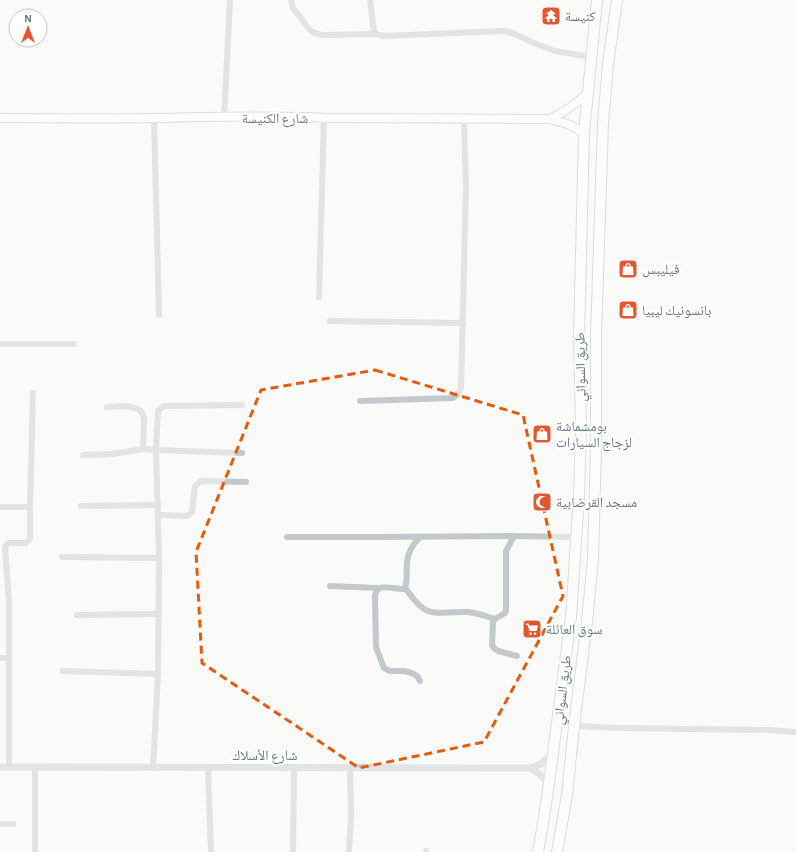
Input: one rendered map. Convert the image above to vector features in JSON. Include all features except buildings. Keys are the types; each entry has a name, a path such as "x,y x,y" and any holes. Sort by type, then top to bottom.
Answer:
{"highway":[{"name":"طريق السواني","path":"538,852 554,753 571,617 579,497 579,336 584,133 598,0"},
{"name":"طريق السواني","path":"558,852 567,795 593,559 596,447 596,336 603,123 608,64 617,0"}],"main road":[{"name":"شارع الكنيسة","path":"549,119 569,109 587,94"},
{"name":"شارع الكنيسة","path":"0,118 301,117 549,119 568,124 584,133"}],"street":[{"path":"224,118 230,0"},
{"path":"291,0 293,8 310,30 322,35 376,34 383,36 502,31 510,32 555,51 591,57"},
{"path":"370,0 374,31 376,34"},
{"path":"154,118 159,315"},
{"path":"319,297 324,118"},
{"path":"360,401 453,398 458,394 461,388 466,187 464,118"},
{"path":"330,321 463,323"},
{"path":"0,344 74,344"},
{"path":"9,767 9,602 5,548 9,543 26,544 30,539 33,393"},
{"path":"153,768 158,674 159,515 156,450 158,411 164,406 242,405"},
{"path":"107,407 128,406 140,410 144,417 143,449"},
{"path":"83,455 112,454 143,449 242,453"},
{"path":"159,515 189,515 192,512 195,486 201,481 246,482"},
{"path":"81,506 158,505"},
{"path":"0,507 30,507"},
{"path":"514,536 506,551 506,610 504,614 493,622 492,645 498,651 517,656"},
{"path":"287,537 576,537"},
{"path":"420,537 413,545 407,561 405,588 416,603 428,612 467,612 496,619"},
{"path":"62,557 159,558"},
{"path":"330,586 405,588"},
{"path":"378,588 375,596 376,647 384,668 390,671 404,671 412,673 417,676 420,681"},
{"path":"77,615 158,614"},
{"path":"0,658 9,658"},
{"path":"63,671 158,674"},
{"path":"574,726 771,730 796,732"},
{"name":"شارع الأسلاك","path":"0,767 530,768 541,764 554,753"},
{"path":"35,767 35,852"},
{"path":"208,768 211,852"},
{"path":"293,852 294,768"},
{"path":"349,852 351,818 350,768"},
{"path":"530,768 549,783"},
{"path":"0,824 13,824"}],"highlighted area":[{"path":"375,370 523,415 563,596 484,742 359,768 202,663 196,552 261,390"}],"place":[{"name":"كنيسة","path":"551,16"},
{"name":"فيليبس","path":"628,269"},
{"name":"بانسونيك ليبيا","path":"628,310"},
{"name":"بومشماشة لزجاج السيارات","path":"542,434"},
{"name":"مسجد القرضابية","path":"542,502"},
{"name":"سوق العائلة","path":"532,629"}]}
